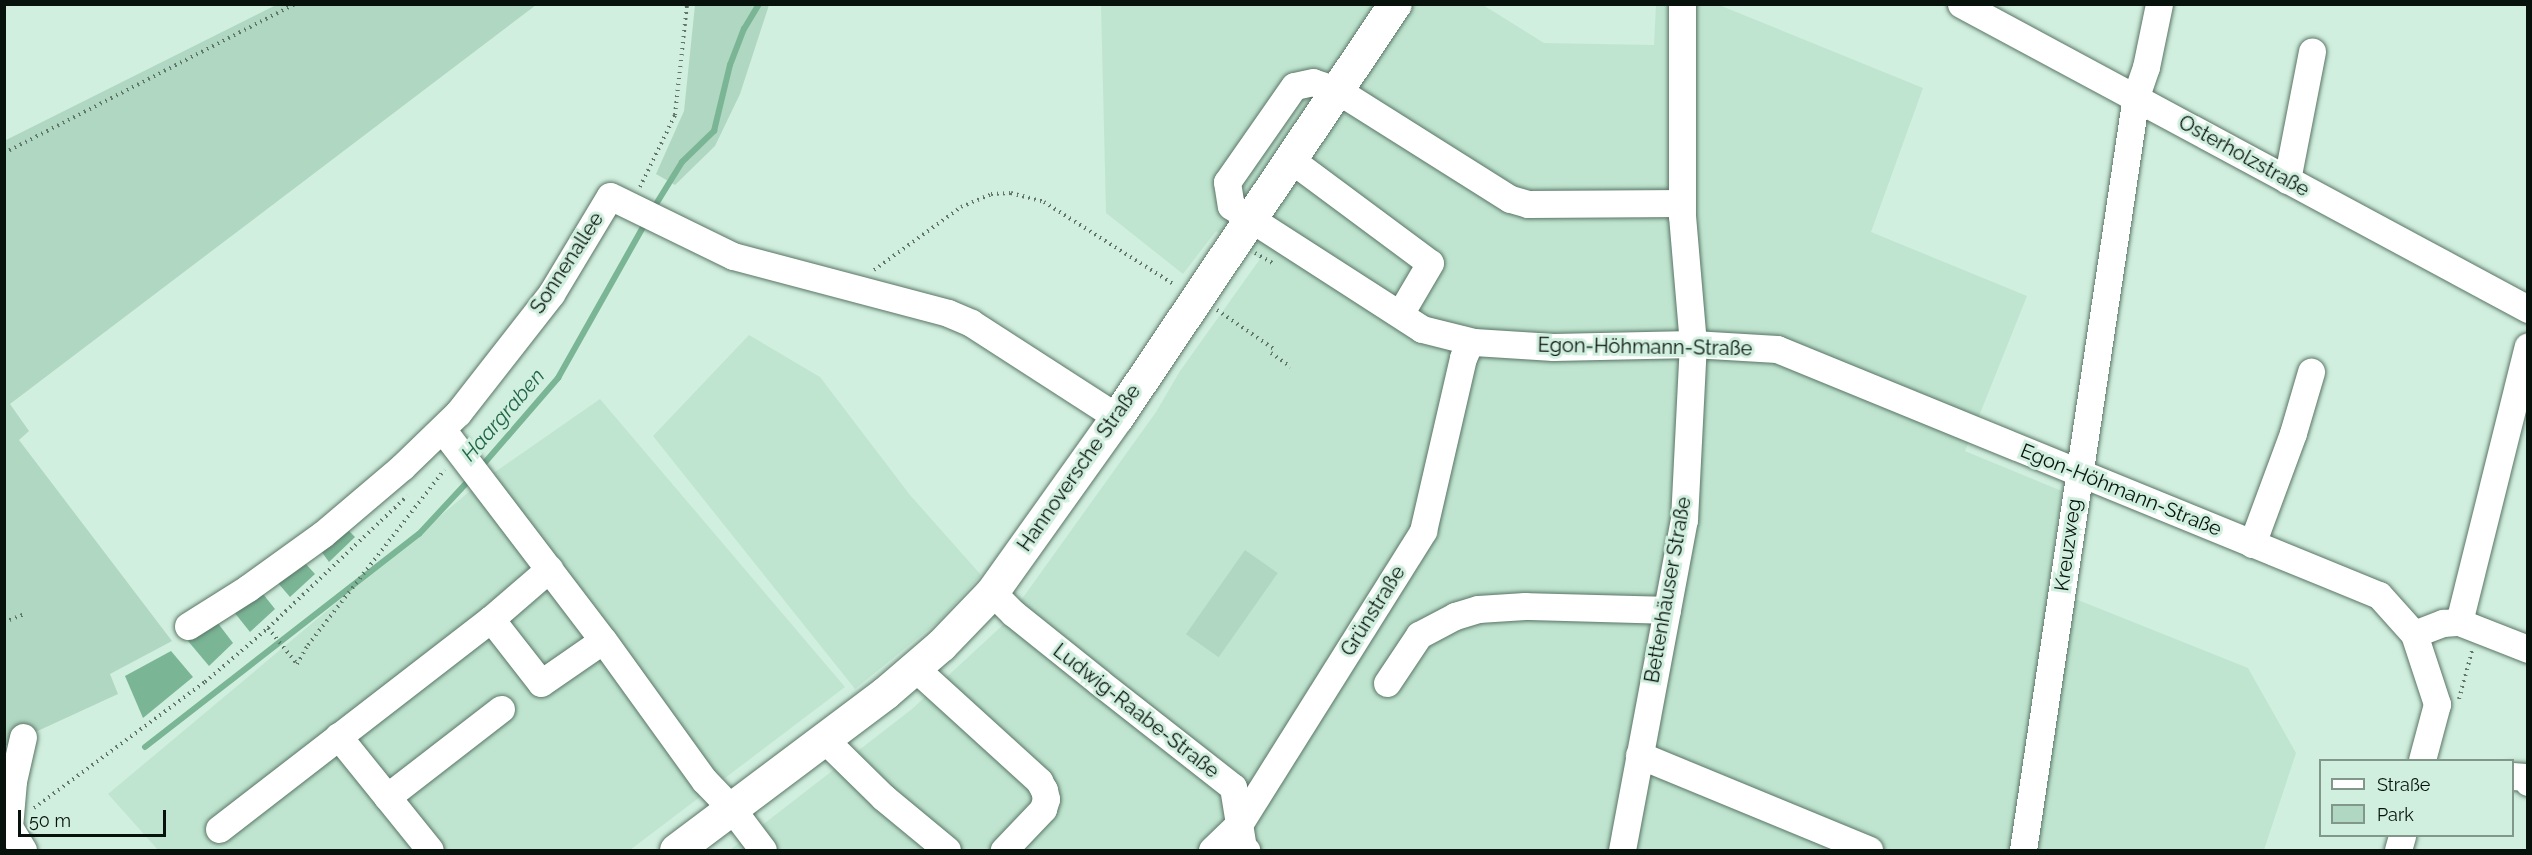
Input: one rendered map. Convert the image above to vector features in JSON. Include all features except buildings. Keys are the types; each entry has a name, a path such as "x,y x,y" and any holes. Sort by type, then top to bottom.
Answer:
{"main road":[{"name":"Hannoversche Straße","path":"676,850 915,668 941,645 992,592 1116,417 1395,4"}],"street":[{"name":"Bettenhäuser Straße","path":"1622,850 1684,520 1693,344 1682,203 1682,4"},
{"name":"Osterholzstraße","path":"1961,4 2136,96 2528,309"},
{"name":"Kreuzweg","path":"2024,850 2078,473 2136,96 2146,67 2159,4"},
{"path":"2287,180 2312,51"},
{"name":"Egon-Höhmann-Straße","path":"1682,203 1528,204 1510,199 1337,90 1313,82 1294,86 1227,183 1231,206 1422,329 1470,342 1553,347 1693,344 1777,349 2379,595 2414,634 2437,704 2422,759"},
{"path":"1290,159 1430,263 1400,314"},
{"name":"Sonnenallee","path":"188,626 248,588 450,439 458,413 620,201 733,256 948,314 971,323 1116,417"},
{"name":"Grünstraße","path":"1212,850 1240,823 1423,531 1463,358 1470,342"},
{"path":"2459,622 2528,345"},
{"path":"2252,544 2293,433 2312,372"},
{"path":"450,439 603,640 704,780 732,809 763,850"},
{"path":"219,829 491,619 549,569"},
{"name":"Ludwig-Raabe-Straße","path":"992,592 1090,675 1233,788 1243,848 1246,850"},
{"path":"1387,683 1419,634 1478,609 1525,606 1667,610"},
{"path":"491,619 541,683 603,640"},
{"path":"2414,634 2444,623 2459,622 2528,649"},
{"path":"915,668 1039,781 1044,790 1046,799 1043,809 1004,850"},
{"path":"387,797 501,709"},
{"path":"338,736 424,848"},
{"path":"14,846 9,827 13,782 23,737"},
{"path":"824,739 883,797 947,850"},
{"path":"1639,755 1869,850"},
{"path":"2514,776 2525,777 2528,782"}],"path":[{"path":"4,153 295,4"},
{"path":"620,201 675,115 687,4"},
{"path":"860,290 879,266 961,207 991,194 1011,193 1044,202 1180,288"},
{"path":"1212,307 1291,367"},
{"path":"268,628 297,664 308,645 437,481 450,439"},
{"path":"4,622 25,614"}],"shaded area":[{"path":"1101,5 1483,5 1544,43 1654,45 1656,5 1719,5 1923,88 1871,232 2027,296 1965,451 2062,491 2048,588 2248,668 2296,753 2264,850 730,850 912,709 1004,624 1156,412 1180,371 1260,259 1216,231 1183,274 1106,213"},
{"path":"749,335 820,377 910,495 981,575 940,620 855,689 653,436"},
{"path":"600,399 845,687 630,850 158,850 108,794 482,481"},
{"path":"348,530 355,537 329,562 321,551"},
{"path":"305,563 315,574 290,597 278,583"},
{"path":"263,594 275,609 250,632 234,612"},
{"path":"217,622 233,643 209,666 188,641"},
{"path":"171,651 193,677 143,718 125,676"}],"green space":[{"path":"276,5 536,5 10,404 29,431 19,440 172,641 110,674 118,694 5,746 4,141"},
{"path":"695,5 769,5 740,94 715,146 675,185 656,174 684,111"},
{"path":"1245,550 1278,573 1219,657 1186,634"}],"waterway":[{"name":"Haargraben","path":"653,209 682,162 714,131 730,65 744,29 759,4"},
{"name":"Haargraben","path":"481,467 558,378 647,220"},
{"name":"Haargraben","path":"145,747 419,534 472,477"}]}
